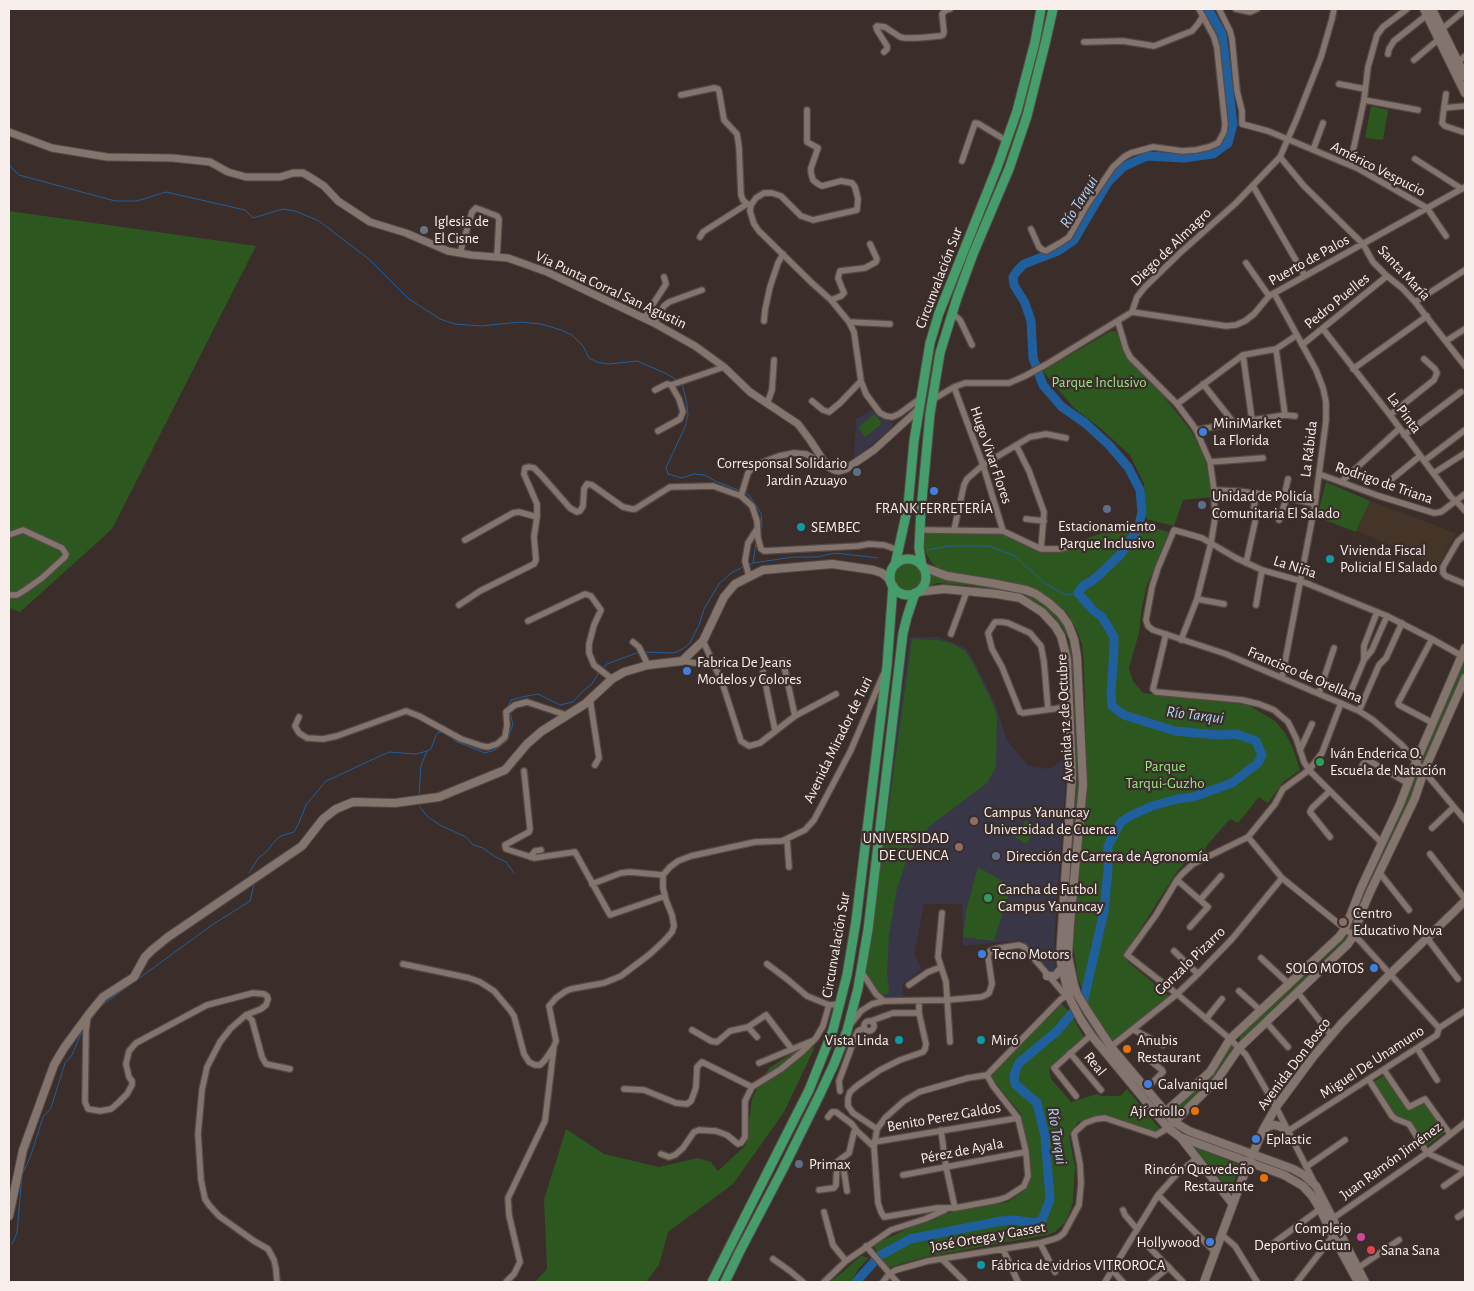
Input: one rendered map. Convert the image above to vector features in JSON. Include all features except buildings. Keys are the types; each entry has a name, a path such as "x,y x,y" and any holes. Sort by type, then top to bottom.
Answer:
{"highway":[{"name":"Circunvalación Sur","path":"712,1282 809,1090 833,1030 840,1004 856,921 887,666 893,586 890,575 895,565 908,506 914,441 930,343 939,313 1017,111 1042,9"},
{"name":"Circunvalación Sur","path":"725,1282 824,1087 847,1031 868,930 906,617 916,593 925,582 926,576 919,548 920,530 932,400 940,353 973,254 1009,169 1027,116 1053,9"},
{"path":"895,565 901,560 909,559 916,561 923,567"},
{"path":"893,586 902,594 916,593"}],"main road":[{"path":"1428,11 1442,29 1465,76"},
{"path":"1428,11 1465,93"},
{"path":"9,1216 23,1150 54,1065 89,1014 103,997 134,977 145,957 152,950 168,937 302,846 324,819 336,809 353,802 395,802 439,797 505,770 527,744 542,731 585,704 612,679 624,672 648,665 682,661 703,641 724,597 735,584 749,574 763,570 818,564 832,564 873,570 884,570 895,565"},
{"name":"Avenida 12 de Octubre","path":"923,567 946,576 1026,590 1049,603 1061,614 1068,624 1074,639 1077,657 1083,785 1068,956 1077,993 1108,1049 1162,1115 1189,1131 1293,1169 1304,1175 1316,1186 1358,1282"},
{"path":"873,570 882,573 893,586"},
{"name":"Avenida 12 de Octubre","path":"916,593 944,589 1020,598 1049,618 1061,636 1067,659 1072,776 1060,958 1067,996 1091,1035 1108,1049 1146,1089 1168,1128 1180,1137 1284,1175 1303,1186 1312,1196 1365,1282"},
{"path":"1162,1115 1210,1072 1230,1039 1339,937 1345,929 1361,888 1409,784 1416,762 1465,648"},
{"path":"1168,1128 1217,1080 1239,1048 1340,953 1354,935 1361,913 1415,798 1424,771 1465,678"},
{"name":"Avenida Don Bosco","path":"1204,1282 1232,1203 1263,1130 1276,1107 1331,1035 1465,900"},
{"path":"1047,976 1055,976 1061,969"},
{"path":"1263,1130 1274,1125 1288,1131"},
{"path":"1180,1137 1232,1203"}],"street":[{"path":"884,52 887,46 877,30 877,26 905,38 940,36 944,32 942,14 950,9"},
{"path":"1031,229 1039,248 1046,251 1069,237 1087,205 1113,167 1124,156 1153,148 1182,151 1196,150 1218,143 1224,132 1223,94 1217,48 1214,37 1199,9"},
{"name":"Américo Vespucio","path":"1219,9 1230,30 1232,39 1237,91 1242,111 1242,124 1268,132 1350,165 1427,208 1446,236"},
{"path":"1236,9 1250,12 1257,9"},
{"name":"Diego de Almagro","path":"932,400 965,383 1009,383 1025,376 1132,312 1137,297 1145,287 1236,203 1280,157 1321,57 1334,9"},
{"path":"1350,165 1364,100 1368,67 1377,35 1383,27 1407,9"},
{"path":"1442,29 1465,10"},
{"path":"1388,54 1390,46 1394,41 1428,11"},
{"path":"1084,42 1123,41 1154,46 1192,31 1203,16"},
{"path":"1414,60 1439,39"},
{"path":"1458,62 1465,56"},
{"path":"1339,84 1366,89"},
{"path":"681,95 714,88 720,91 724,120 737,134 741,194 743,200 749,205 754,224 812,284 831,300 849,322 854,332 861,381 873,405 880,413 892,417 900,414 921,397"},
{"path":"1446,94 1442,123 1463,132"},
{"path":"1364,100 1418,110"},
{"path":"1444,108 1465,106"},
{"path":"700,237 703,232 749,205 764,193 781,196 801,216 813,220 857,210 858,200 852,183 841,182 822,186 813,180 811,168 818,148 807,142 807,110"},
{"path":"1313,150 1323,123"},
{"path":"962,162 975,124 979,124 1006,141"},
{"name":"Via Punta Corral San Agustin","path":"9,132 52,148 107,157 172,158 210,162 228,172 246,177 280,177 293,173 302,173 324,186 338,201 370,222 406,233 448,251 508,258 547,272 644,318 695,346 724,367 750,392 798,424 827,466"},
{"name":"Santa María","path":"1280,157 1304,186 1363,244 1373,262 1415,302 1465,366"},
{"path":"1415,158 1464,188"},
{"path":"1253,186 1305,276"},
{"name":"Puerto de Palos","path":"1132,312 1226,326 1236,325 1254,314 1272,295 1464,188"},
{"path":"460,253 472,212 476,208 499,218 497,257"},
{"path":"831,300 844,293 838,278 840,271 865,268 876,262 877,259 870,244"},
{"path":"764,321 770,287 783,254"},
{"name":"La Rábida","path":"1246,263 1272,295 1297,335 1323,388 1326,402 1326,421 1315,504 1282,678"},
{"path":"1415,302 1465,270"},
{"name":"Pedro Puelles","path":"1302,345 1387,276"},
{"path":"644,318 666,284 664,277"},
{"path":"654,323 664,306 669,302 702,290"},
{"path":"952,313 960,320 972,345"},
{"path":"1353,369 1426,316"},
{"path":"849,322 890,324"},
{"path":"1118,322 1130,358 1177,404 1196,430 1210,462 1215,518 1197,600 1181,640"},
{"name":"La Pinta","path":"1323,329 1455,501 1465,511"},
{"path":"1446,342 1465,329"},
{"path":"1177,404 1242,355 1276,349 1297,335"},
{"path":"1276,349 1285,415"},
{"path":"1242,355 1252,420"},
{"path":"1390,415 1434,380 1437,373 1424,359"},
{"path":"767,404 772,390 774,360"},
{"path":"655,390 667,384 671,385 724,367"},
{"path":"812,401 823,410 829,412 861,381"},
{"path":"1203,384 1234,422"},
{"path":"658,431 682,416 682,406 671,385"},
{"name":"Hugo Vivar Flores","path":"954,387 983,465 1003,531"},
{"path":"1404,435 1461,392"},
{"path":"741,495 748,473 754,466 779,456 794,453 806,454 834,470 846,469 874,450 919,409"},
{"path":"1196,430 1234,422 1285,415 1295,416"},
{"path":"898,428 907,427 912,429 914,441"},
{"path":"1341,482 1399,429"},
{"path":"1387,483 1465,430"},
{"path":"954,530 964,485 967,479 983,465 1030,437 1046,434 1066,438"},
{"path":"1016,445 1029,471 1044,512 1041,550"},
{"path":"1434,473 1465,453"},
{"path":"1210,462 1263,458"},
{"path":"459,605 534,564 536,556 534,537 538,504 524,474 526,468 529,467 534,468 570,508 577,512 583,506 584,489 588,484 624,507 632,509 670,487 713,486 741,495 752,506 757,521 758,538 761,549 764,551 869,544 884,545 898,550"},
{"name":"Rodrigo de Triana","path":"1319,474 1379,496 1434,513 1441,512 1465,494"},
{"path":"1279,520 1288,479"},
{"path":"1214,490 1285,497 1315,504"},
{"path":"1253,514 1256,493"},
{"path":"465,540 513,513 519,512 536,517"},
{"path":"1026,519 1044,521"},
{"path":"1246,563 1255,522"},
{"path":"9,535 23,530 62,548 66,554 42,578 17,595 9,595"},
{"path":"749,574 745,560 748,543 757,530"},
{"path":"920,530 1003,531 1041,550 1073,546"},
{"name":"La Niña","path":"1146,620 1152,587 1174,530 1193,534 1211,542 1246,563 1262,570 1301,581 1378,612 1462,656"},
{"path":"1465,535 1458,540 1443,567 1443,573 1446,576 1465,584"},
{"path":"1256,605 1262,570"},
{"path":"951,634 967,591"},
{"path":"528,621 585,594 591,596 601,610 594,625 589,644 589,653 594,665 612,679"},
{"path":"1197,600 1224,604"},
{"path":"1364,660 1364,646 1378,612"},
{"path":"1352,689 1364,660 1372,650 1387,616"},
{"name":"Francisco de Orellana","path":"1146,620 1148,626 1153,630 1226,654 1359,710 1402,745 1465,820"},
{"path":"1048,709 1041,646 1030,633 1008,623 995,622 988,633 992,649 1002,668 1019,711 1023,713 1060,708 1063,706 1069,707"},
{"path":"1359,710 1379,665 1386,658 1402,623"},
{"path":"1166,634 1153,689 1156,692 1242,700 1268,706 1274,710 1288,722 1309,770 1382,843"},
{"path":"1432,639 1398,703 1433,723"},
{"path":"703,641 722,682 741,741 749,746 760,743 795,716 836,694"},
{"path":"633,642 639,646 648,665"},
{"path":"1319,693 1334,648"},
{"path":"682,661 715,666"},
{"path":"783,661 795,716"},
{"name":"Avenida Mirador de Turi","path":"663,875 678,861 691,856 755,842 788,839 805,830 814,820 860,730 887,666"},
{"path":"763,672 775,730"},
{"path":"590,699 599,758 595,764"},
{"path":"299,717 294,726 299,733 307,738 322,739 337,736 406,712 419,716 461,739 488,747 497,744 505,737 506,714 514,705 527,702 566,715"},
{"path":"1316,1186 1276,1107 1246,1055 1177,994 1127,956 1177,880 1193,864 1248,838 1275,804 1283,790 1309,770 1322,753 1341,703"},
{"path":"1300,750 1312,724"},
{"path":"1362,766 1368,760 1409,784"},
{"path":"524,771 530,829 529,832 508,843 504,847 506,849 534,858 576,852 610,915 665,896"},
{"path":"1330,791 1310,812 1330,836"},
{"path":"1432,828 1454,807"},
{"path":"1248,838 1282,878 1354,935 1439,1028"},
{"path":"788,839 789,867"},
{"path":"530,857 535,851 542,850"},
{"path":"1430,854 1465,900"},
{"path":"1379,872 1409,910"},
{"path":"506,1282 514,1274 520,1262 509,1215 508,1198 545,1121 556,1041 549,1006 556,998 572,988 604,983 621,976 658,947 672,932 674,926 663,888 663,875 621,873 592,884"},
{"path":"1200,900 1221,876"},
{"name":"Gonzalo Pizarro","path":"1108,1049 1134,1030 1198,974 1232,939 1282,878"},
{"path":"1177,880 1208,907 1190,926"},
{"path":"942,913 938,957 946,982 950,1042"},
{"path":"1427,938 1458,979"},
{"path":"847,1031 861,1011 872,1004 884,1001 947,1000 986,995 989,993 992,984 988,956 990,951 1019,943 1067,996"},
{"path":"1174,951 1198,974"},
{"path":"1261,958 1289,984"},
{"path":"403,964 469,978 480,982 494,991 514,1016 524,1054 529,1062 540,1065 554,1046"},
{"path":"767,964 787,978 807,996 829,1006 840,1004"},
{"path":"909,985 928,972 941,967"},
{"path":"861,970 876,994 884,1001"},
{"path":"1239,991 1260,1010"},
{"path":"89,1014 86,1030 85,1102 88,1109 100,1111 110,1109 118,1103 127,1094 132,1085 126,1064 129,1051 136,1043 206,1005 252,993 267,996 266,1005 246,1015 231,1028 220,1042 207,1067 204,1076 198,1134 201,1180 205,1199 219,1216 268,1249 276,1269 277,1282"},
{"path":"986,1075 1018,1118 1026,1152 1028,1176 1026,1183 1022,1188 1007,1197 951,1208 937,1208 884,1217 880,1212 878,1203 874,1144 878,1129 886,1117 897,1106 912,1096 968,1078 986,1075 1060,999 1077,993"},
{"path":"1298,993 1331,1035"},
{"path":"1206,1019 1222,999"},
{"path":"878,1129 853,1113 848,1106 848,1098 850,1092 858,1085 880,1070 900,1060 923,1052 926,1044 918,1001"},
{"path":"661,1154 675,1155 694,1132 699,1130 716,1131 727,1135 738,1144 742,1143 745,1137 745,1101 752,1087 781,1069 814,1040 823,1026 829,1006"},
{"name":"Miguel De Unamuno","path":"1288,1131 1437,1035 1439,1028 1465,1012"},
{"path":"840,1091 838,1082 856,1035 858,1031 864,1028 865,1022 892,1013 920,1013"},
{"path":"246,1015 252,1020 262,1057 266,1064 290,1068"},
{"path":"692,1030 711,1041 717,1042 730,1032 748,1027 766,1015 791,1048"},
{"path":"1266,1022 1288,1047"},
{"path":"748,1027 757,1038"},
{"path":"1134,1030 1163,1045"},
{"path":"1076,1096 1054,1068 1091,1035"},
{"path":"759,1063 814,1040"},
{"path":"1417,1048 1437,1080"},
{"name":"Real","path":"1070,1053 1101,1090"},
{"path":"1146,1089 1163,1072 1147,1058"},
{"path":"624,1088 644,1090 676,1103 687,1104 691,1101 696,1086 696,1067 702,1062 752,1087"},
{"path":"1384,1070 1409,1107 1425,1099 1450,1134"},
{"path":"1369,1080 1392,1116 1409,1124 1427,1153 1465,1171 1444,1186"},
{"path":"828,1117 832,1112 836,1112 874,1144"},
{"name":"Benito Perez Galdos","path":"874,1144 941,1130 1018,1118"},
{"name":"José Ortega y Gasset","path":"889,1274 928,1261 1040,1243 1054,1239 1064,1233 1080,1205 1080,1164 1074,1134 1076,1131 1085,1123 1103,1118 1154,1135 1158,1135 1168,1128"},
{"name":"Juan Ramón Jiménez","path":"1332,1219 1427,1153 1465,1123"},
{"path":"941,1130 951,1208"},
{"path":"819,1190 834,1188 836,1185 837,1162 849,1153 854,1132 857,1131"},
{"path":"1306,1167 1345,1140"},
{"name":"Pérez de Ayala","path":"903,1175 1026,1152"},
{"path":"842,1158 847,1191"},
{"path":"1106,1282 1158,1195 1176,1175 1197,1158"},
{"path":"1158,1195 1215,1252"},
{"path":"824,1282 846,1261 891,1230 951,1208"},
{"path":"1271,1245 1320,1209"},
{"path":"1123,1210 1137,1230"},
{"path":"824,1212 833,1245 846,1261"},
{"path":"1458,1217 1465,1212"},
{"path":"1221,1234 1235,1246 1257,1282"},
{"path":"1297,1282 1336,1234"},
{"path":"1358,1268 1398,1240"},
{"path":"1040,1243 1055,1272"},
{"path":"1146,1244 1183,1282"},
{"path":"867,1248 897,1282"},
{"path":"1003,1249 1018,1282"},
{"path":"773,1259 803,1282"},
{"path":"942,1259 964,1282"},
{"path":"1151,1282 1169,1267"},
{"path":"1112,1270 1123,1282"},
{"path":"884,1282 889,1274"}],"shaded area":[{"path":"872,410 893,423 892,427 854,461 856,419"},
{"path":"1370,501 1456,533 1438,566 1357,531"},
{"name":"Campus Yanuncay Universidad de Cuenca","path":"910,637 939,637 966,648 995,703 1007,740 1028,766 1049,769 1066,757 1054,942 1056,974 1049,973 1022,940 963,946 962,904 924,904 914,955 922,969 902,985 903,997 886,999 876,997 870,994 864,984 863,978"}],"green space":[{"path":"1371,106 1388,110 1383,140 1365,138"},
{"path":"9,211 256,246 112,529 20,612 9,608"},
{"name":"Parque Inclusivo","path":"1111,331 1115,331 1119,337 1125,356 1165,398 1191,431 1205,458 1212,497 1183,500 1174,526 1146,519 1144,484 1130,455 1075,409 1043,371"},
{"path":"875,414 882,424 865,437 858,427"},
{"path":"1326,482 1370,501 1356,532 1317,517"},
{"name":"Parque Tarqui-Guzho","path":"1136,523 1169,532 1147,585 1139,633 1129,668 1133,681 1143,693 1248,705 1275,721 1285,733 1293,748 1300,770 1283,782 1268,803 1259,797 1238,823 1230,819 1208,844 1202,854 1187,861 1178,870 1124,955 1127,961 1169,996 1111,1042 1090,1009 1078,979 1073,944 1087,785 1082,644 1066,612 1044,595 941,570 933,564 926,554 922,540 927,532 1003,533 1041,552"},
{"path":"908,561 919,565 923,576 919,587 908,591 897,587 893,576 897,565"},
{"path":"927,570 970,583 1027,594 1045,604 1057,615 1065,625 1072,640 1080,784 1070,981 1067,982 1062,957 1074,758 1069,640 1054,617 1034,601 1022,596 972,586 937,583 925,588 929,581"},
{"path":"912,639 939,640 951,643 965,651 973,663 997,716 996,767 987,783 931,825 909,853 897,888 889,936 887,973 889,993 881,995 873,992 865,978"},
{"path":"1465,658 1465,670 1423,763 1421,759"},
{"path":"1417,773 1420,774 1415,791 1355,922 1351,925 1362,892"},
{"path":"1026,820 1037,827 1026,844 1015,837"},
{"name":"Cancha de Futbol Campus Yanuncay","path":"978,867 1011,886 994,941 963,937 967,907"},
{"path":"1347,935 1348,938 1343,946 1245,1038 1239,1040 1241,1034 1328,955"},
{"path":"1061,1003 1071,1014 1085,1039 1049,1069 1051,1079 1071,1102 1097,1094 1102,1096 1120,1096 1127,1089 1160,1129 1153,1132 1109,1116 1100,1115 1078,1122 1069,1136 1075,1167 1073,1201 1065,1222 1055,1232 925,1257 887,1268 873,1245 909,1228 936,1219 943,1214 1008,1202 1025,1190 1031,1176 1021,1114 992,1077 994,1072"},
{"path":"1231,1045 1233,1045 1233,1049 1215,1079 1173,1115 1173,1111 1211,1076"},
{"path":"815,1047 784,1112 733,1184 668,1232 659,1265 646,1282 535,1282 547,1269 544,1200 566,1129 604,1154 659,1167 698,1158 711,1162 718,1171 746,1145 752,1098 769,1068 794,1052"},
{"path":"1383,1076 1406,1108 1424,1102 1445,1132 1426,1147 1408,1120 1396,1116 1375,1084 1375,1081"},
{"path":"1194,1147 1241,1165 1230,1191"},
{"path":"861,1256 869,1258 859,1268 851,1282 831,1282"}],"waterway":[{"name":"Río Tarqui","path":"856,1282 879,1256 910,1239 1001,1221 1015,1220 1035,1223 1042,1220 1050,1199 1045,1136 1037,1103 1015,1084 1014,1075 1019,1063 1057,1031 1084,999 1104,911 1108,846 1121,822 1130,816 1152,806 1193,797 1232,783 1258,763 1262,755 1256,741 1236,734 1218,735 1175,731 1124,715 1112,706 1114,637 1102,617 1078,593 1083,586 1092,581 1120,555 1138,529 1142,512 1140,490 1128,467 1109,445 1085,423 1062,407 1043,385 1033,358 1031,321 1025,303 1014,285 1013,277 1024,264 1058,251 1074,240 1108,182 1123,167 1147,156 1184,158 1213,154 1228,143 1233,124 1222,34 1208,9"},
{"path":"9,165 19,175 115,201 137,201 166,192 245,210 253,218 283,209 295,211 319,221 370,260 409,299 440,319 455,324 481,326 520,322 541,324 572,335 583,346 589,358 597,362 609,364 637,361 677,380"},
{"path":"682,383 688,415 685,427 666,468 668,474 682,478 694,474 705,475 741,491"},
{"path":"745,493 749,495 761,513 762,526 760,530"},
{"path":"753,563 756,543"},
{"path":"927,550 949,546 989,546 1013,555 1046,584 1060,592 1066,595 1078,593"},
{"path":"749,565 793,557 817,557 835,553 878,558"},
{"path":"645,652 672,653 677,652 690,643 704,609 719,584 731,573 745,566"},
{"path":"602,669 607,664 639,652"},
{"path":"508,707 511,700 538,694 560,705 573,702 592,684 599,672"},
{"path":"451,736 455,741 485,753 495,750 507,741 513,724 510,713"},
{"path":"249,873 259,857 277,839 294,832 306,805 326,781 389,752 416,754 427,751 431,749 436,735 439,732 443,732"},
{"path":"419,794 421,766 427,751"},
{"path":"419,806 428,817 440,825 466,837 473,845 483,848 506,862 514,873"},
{"path":"90,1021 101,1006 212,925 250,901 254,885"},
{"path":"12,1244 17,1233 22,1175 31,1155 43,1117 51,1108 65,1063 72,1055 83,1029"}],"place":[{"name":"Iglesia de El Cisne","path":"424,230"},
{"name":"MiniMarket La Florida","path":"1203,432"},
{"name":"Corresponsal Solidario Jardin Azuayo","path":"857,472"},
{"name":"FRANK FERRETERÍA","path":"934,491"},
{"name":"Unidad de Policía Comunitaria El Salado","path":"1202,505"},
{"name":"Estacionamiento Parque Inclusivo","path":"1107,509"},
{"name":"SEMBEC","path":"801,527"},
{"name":"Vivienda Fiscal Policial El Salado","path":"1330,559"},
{"name":"Fabrica De Jeans Modelos y Colores","path":"687,671"},
{"name":"Iván Enderica O. Escuela de Natación","path":"1320,762"},
{"name":"Campus Yanuncay Universidad de Cuenca","path":"974,821"},
{"name":"UNIVERSIDAD DE CUENCA","path":"959,847"},
{"name":"Dirección de Carrera de Agronomía","path":"996,856"},
{"name":"Cancha de Futbol Campus Yanuncay","path":"988,898"},
{"name":"Centro Educativo Nova","path":"1343,922"},
{"name":"Tecno Motors","path":"982,954"},
{"name":"SOLO MOTOS","path":"1374,968"},
{"name":"Vista Linda","path":"899,1040"},
{"name":"Miró","path":"981,1040"},
{"name":"Anubis Restaurant","path":"1127,1049"},
{"name":"Galvaniquel","path":"1148,1084"},
{"name":"Ají criollo","path":"1195,1111"},
{"name":"Eplastic","path":"1256,1139"},
{"name":"Primax","path":"799,1164"},
{"name":"Rincón Quevedeño Restaurante","path":"1264,1178"},
{"name":"Complejo Deportivo Gutun","path":"1361,1237"},
{"name":"Hollywood","path":"1210,1242"},
{"name":"Sana Sana","path":"1371,1250"},
{"name":"Fábrica de vidrios VITROROCA","path":"981,1265"}]}
